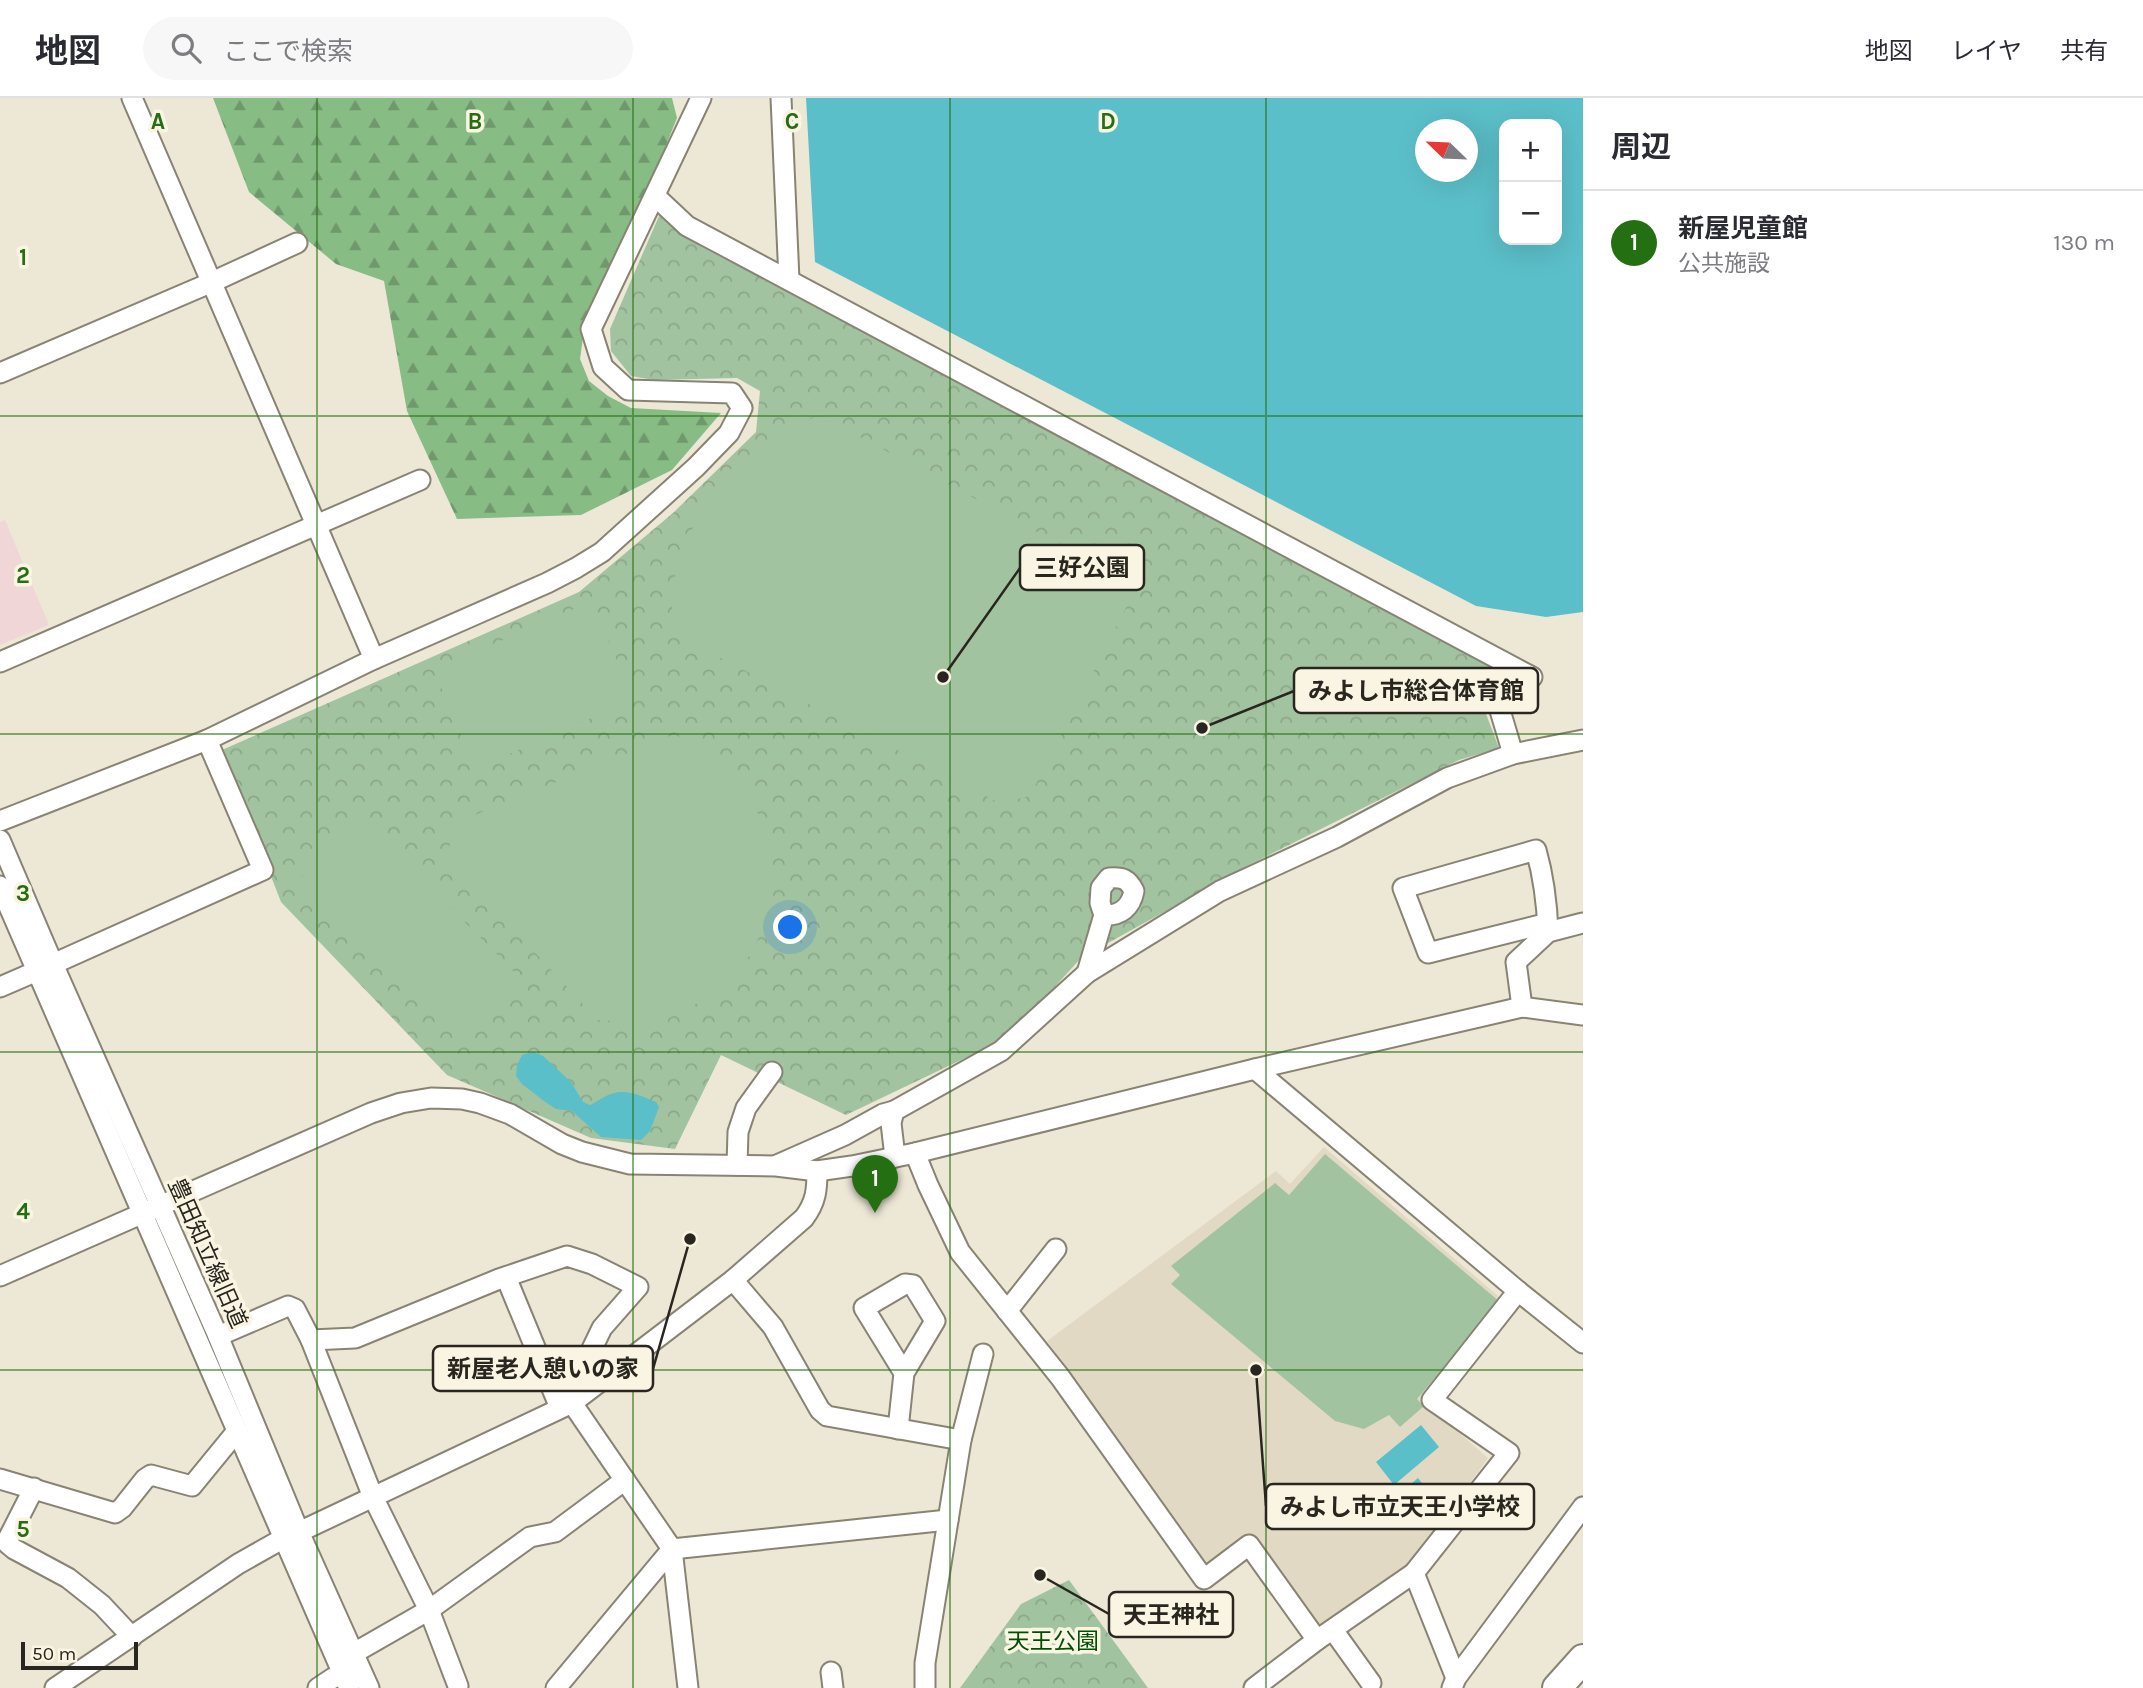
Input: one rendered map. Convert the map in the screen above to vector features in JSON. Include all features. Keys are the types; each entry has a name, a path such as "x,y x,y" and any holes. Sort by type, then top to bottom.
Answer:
{"highway":[{"path":"1557,1688 1583,1659"}],"street":[{"path":"132,98 373,659"},
{"path":"0,821 207,740 373,659 547,583 602,552 696,467 729,433 742,408 732,393 628,390 603,366 591,329 701,98"},
{"path":"781,98 789,280"},
{"path":"655,196 687,226 1532,677 1499,707 1513,754"},
{"path":"0,373 297,243"},
{"path":"0,662 420,480"},
{"path":"0,987 263,870 207,740"},
{"path":"776,1166 894,1111 1000,1051 1087,973 1220,891 1337,838 1447,778 1513,754 1583,740"},
{"name":"豊田知立線旧道","path":"0,840 45,967 151,1210 237,1431 354,1653 369,1688"},
{"path":"1522,1007 1516,962 1548,928 1544,880 1536,850 1403,888 1428,953 1548,928 1583,923"},
{"name":"豊田知立線旧道","path":"0,886 45,967"},
{"path":"1087,973 1104,915"},
{"path":"0,1276 371,1112 431,1098 462,1099 489,1106 510,1114 562,1144 630,1164 776,1166 817,1171 915,1153 1255,1069 1522,1007 1583,1015"},
{"path":"1255,1069 1583,1343"},
{"path":"737,1166 738,1132 746,1108 772,1072"},
{"path":"894,1111 891,1123 895,1157"},
{"path":"915,1153 960,1252 1060,1377 1204,1579 1248,1545 1325,1635 1371,1683"},
{"path":"55,1688 238,1564 292,1535 566,1405 733,1280 804,1218 813,1207 817,1195 817,1171"},
{"name":"豊田知立線旧道","path":"151,1210 218,1336 346,1681"},
{"path":"1007,1311 1056,1249"},
{"path":"311,1339 355,1338 506,1277 567,1256 592,1264 638,1287 602,1328 566,1405"},
{"path":"506,1277 566,1405 625,1480 672,1549 688,1688"},
{"path":"733,1280 773,1327 820,1410 827,1416 961,1440"},
{"path":"1254,1688 1414,1573 1509,1453 1432,1400 1518,1291"},
{"path":"218,1336 288,1306 295,1309 311,1339 373,1497 429,1610 458,1686"},
{"path":"925,1688 925,1663 961,1440 983,1354"},
{"path":"898,1429 904,1373"},
{"path":"0,1479 115,1513 151,1475 192,1486 237,1431"},
{"path":"354,1653 429,1610 530,1537 555,1532 625,1480"},
{"path":"34,1488 8,1539 8,1544 68,1578 102,1605 132,1637"},
{"path":"1454,1683 1583,1507"},
{"path":"556,1688 672,1549 948,1520"},
{"path":"1414,1573 1454,1683"},
{"path":"318,1688 332,1678 346,1681"}],"shaded area":[{"path":"5,520 49,625 0,645 0,522"},
{"path":"1324,1147 1504,1301 1420,1399 1488,1458 1414,1560 1320,1632 1250,1539 1205,1575 1047,1341 1276,1171 1290,1184"}],"green space":[{"path":"213,98 672,98 677,118 637,217 584,330 580,359 589,381 608,396 631,408 721,413 672,470 581,515 457,519 407,411 384,281 336,264 249,192"},
{"path":"659,216 702,247 1498,669 1502,686 1483,706 1499,748 1459,760 1247,866 1081,958 1009,1037 846,1115 721,1055 675,1149 591,1138 447,1075 281,902 222,750 579,592 673,513 756,432 760,391 737,378 654,380 631,376 611,351 610,329"},
{"path":"819,415 1123,578 1127,606 1030,796 999,803 673,633 671,587 694,525 733,466 781,433"},
{"path":"592,601 633,700 475,769 434,670"},
{"path":"675,734 740,778 766,830 774,891 755,948 726,988 658,1024 598,1020 447,858 455,823"},
{"path":"360,816 525,983 464,1044 298,880"},
{"path":"1325,1154 1500,1302 1417,1399 1424,1406 1400,1427 1389,1415 1364,1429 1335,1421 1171,1284 1180,1275 1171,1266 1275,1183 1289,1195"},
{"name":"天王公園","path":"1069,1580 1148,1688 960,1688 1021,1604"}],"water":[{"path":"806,98 1583,98 1583,612 1546,617 1476,606 815,262"},
{"path":"533,1052 543,1056 571,1082 583,1102 590,1105 616,1092 640,1095 656,1102 659,1107 650,1131 641,1140 601,1137 572,1111 556,1109 544,1101 516,1076 522,1055"},
{"path":"1421,1425 1439,1447 1394,1485 1376,1462"},
{"path":"1418,1478 1431,1495 1414,1509 1400,1493"}],"place":[{"name":"三好公園","path":"943,677"},
{"name":"みよし市総合体育館","path":"1202,728"},
{"name":"新屋児童館","path":"875,1213"},
{"name":"新屋老人憩いの家","path":"690,1239"},
{"name":"みよし市立天王小学校","path":"1256,1370"},
{"name":"天王神社","path":"1040,1575"}]}
